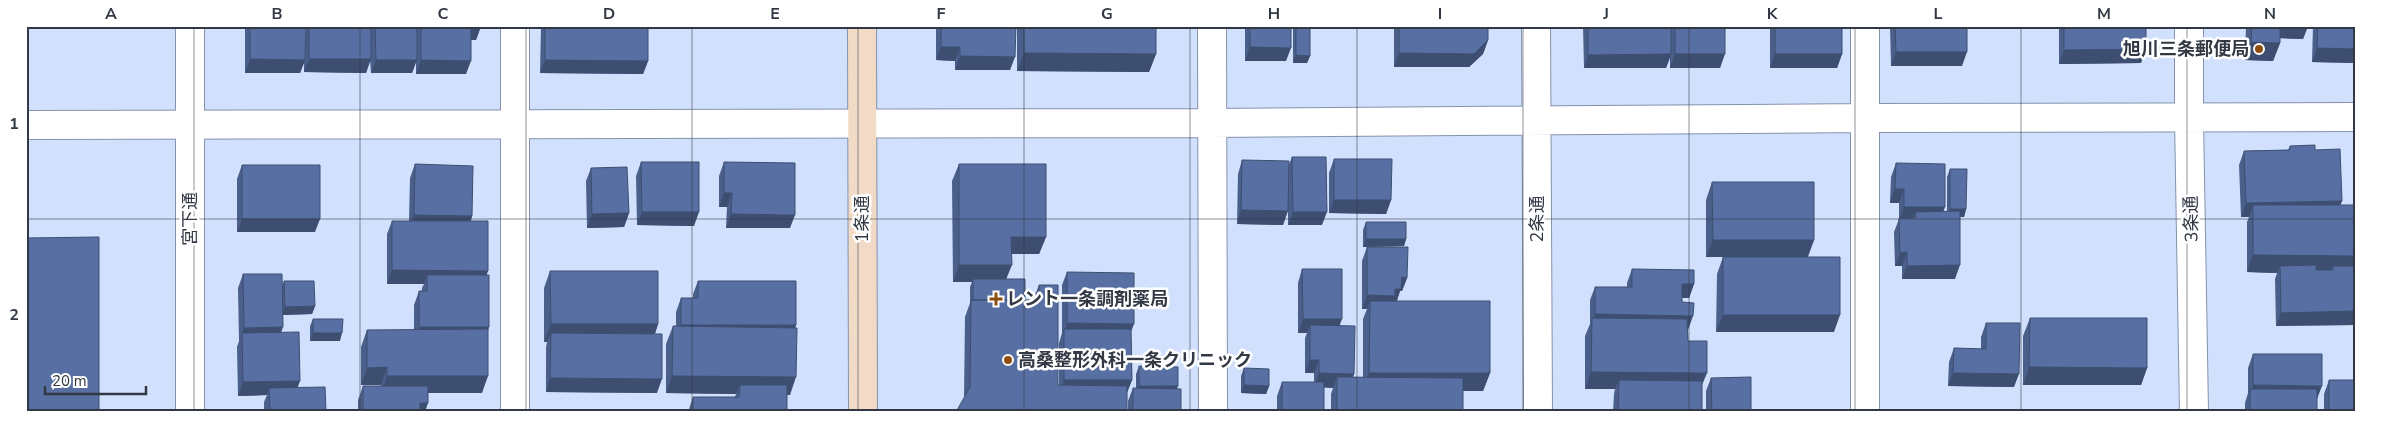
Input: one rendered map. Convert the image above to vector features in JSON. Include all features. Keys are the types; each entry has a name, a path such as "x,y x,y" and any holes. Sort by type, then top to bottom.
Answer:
{"main road":[{"name":"1条通","path":"862,26 863,412"}],"street":[{"name":"宮下通","path":"190,26 190,412"},
{"path":"515,26 515,412"},
{"path":"1212,26 1213,412"},
{"name":"2条通","path":"1536,26 1538,412"},
{"path":"1865,26 1865,412"},
{"name":"3条通","path":"2189,26 2194,412"},
{"path":"26,125 1212,123 1865,118 2355,118"}],"building":[{"path":"250,26 306,26 305,60 250,59"},
{"path":"309,26 371,26 371,59 309,59"},
{"path":"375,26 417,26 417,60 376,60"},
{"path":"421,26 471,26 471,61 421,60"},
{"path":"545,26 648,26 648,61 545,60"},
{"path":"941,26 1016,26 1015,57 960,56 960,47 941,47"},
{"path":"1024,26 1156,26 1156,54 1024,53"},
{"path":"1250,26 1291,26 1291,48 1250,47"},
{"path":"1296,26 1310,26 1310,56 1296,55"},
{"path":"1399,26 1488,26 1488,40 1474,54 1399,53"},
{"path":"1588,26 1671,26 1671,54 1588,55"},
{"path":"1675,26 1725,26 1725,54 1675,54"},
{"path":"1775,26 1842,26 1842,54 1775,54"},
{"path":"1895,26 1967,26 1967,52 1896,52"},
{"path":"2064,26 2146,26 2146,49 2064,50"},
{"path":"2252,26 2280,26 2280,43 2251,42"},
{"path":"2318,26 2355,26 2355,49 2317,48"},
{"path":"2315,145 2315,150 2340,149 2342,201 2246,203 2244,151 2290,150 2290,146"},
{"path":"1292,157 1326,157 1327,212 1293,212"},
{"path":"1334,159 1392,159 1391,200 1334,200"},
{"path":"1242,160 1289,161 1288,211 1241,210"},
{"path":"641,162 699,162 699,212 642,212"},
{"path":"724,162 795,163 795,215 731,214 732,193 724,193"},
{"path":"1896,163 1945,164 1945,207 1904,207 1904,189 1895,189"},
{"path":"415,164 473,166 472,216 414,215"},
{"path":"959,164 1046,164 1046,237 1011,237 1012,265 959,265"},
{"path":"242,165 320,165 320,219 242,219"},
{"path":"627,167 629,213 592,214 591,168"},
{"path":"1950,169 1967,169 1966,209 1950,209"},
{"path":"1712,182 1814,182 1814,240 1713,240"},
{"path":"2253,205 2355,205 2355,256 2253,255"},
{"path":"1960,211 1960,265 1907,266 1907,252 1900,253 1899,218 1916,218 1915,212"},
{"path":"392,221 488,221 488,271 392,270"},
{"path":"1366,222 1406,222 1406,239 1366,239"},
{"path":"99,237 99,412 26,412 26,238"},
{"path":"1367,247 1408,247 1407,278 1402,277 1401,289 1395,289 1395,296 1367,295"},
{"path":"1723,257 1840,257 1840,315 1723,315"},
{"path":"2316,265 2316,270 2333,270 2333,266 2355,266 2355,311 2281,313 2280,266"},
{"path":"1302,269 1342,269 1342,319 1303,319"},
{"path":"1632,269 1694,270 1694,284 1682,284 1682,302 1694,303 1693,316 1595,314 1595,287 1632,287"},
{"path":"550,271 658,271 658,324 551,324"},
{"path":"1067,272 1134,273 1134,324 1067,323"},
{"path":"243,274 282,274 283,327 244,328"},
{"path":"427,275 489,275 489,327 419,327 419,291 427,291"},
{"path":"973,279 1025,279 1025,300 973,300"},
{"path":"284,281 314,281 315,306 285,307"},
{"path":"698,281 796,281 796,325 681,325 681,298 698,298"},
{"name":"高桑整形外科一条クリニック","path":"1039,285 1058,285 1058,385 1127,386 1127,412 956,412 970,387 971,300 1039,300"},
{"path":"1370,301 1490,301 1490,373 1369,373"},
{"path":"1592,318 1687,319 1688,341 1707,341 1707,373 1591,372"},
{"path":"2030,318 2147,318 2147,368 2029,367"},
{"path":"313,319 343,319 342,333 313,333"},
{"path":"1986,323 2020,323 2019,374 1953,373 1954,348 1986,349"},
{"path":"1310,325 1355,326 1354,374 1319,373 1319,360 1310,360"},
{"path":"673,326 797,328 796,377 672,376"},
{"path":"488,329 488,376 387,376 387,367 367,368 367,330"},
{"path":"1064,329 1131,329 1132,380 1064,380"},
{"path":"299,332 300,381 243,382 242,333"},
{"path":"551,333 662,334 662,379 550,378"},
{"path":"2253,354 2322,354 2322,386 2253,385"},
{"path":"1139,366 1178,367 1178,386 1139,386"},
{"path":"1244,368 1269,369 1269,386 1244,385"},
{"path":"1337,377 1463,378 1463,412 1337,412"},
{"path":"1751,377 1751,412 1712,412 1711,378"},
{"path":"1619,380 1702,381 1702,412 1618,412"},
{"path":"2329,380 2355,380 2355,412 2329,412"},
{"path":"1282,382 1324,382 1324,412 1282,412"},
{"path":"740,385 787,385 787,412 693,412 693,397 739,397"},
{"path":"363,386 428,386 428,403 420,403 420,412 363,412"},
{"path":"325,387 326,412 270,412 269,388"},
{"path":"1133,388 1181,389 1181,412 1133,412"},
{"path":"2250,389 2317,389 2317,412 2250,412"}],"place":[{"name":"旭川三条郵便局","path":"2259,49"},
{"name":"レント一条調剤薬局","path":"996,299"},
{"name":"高桑整形外科一条クリニック","path":"1008,360"}]}
